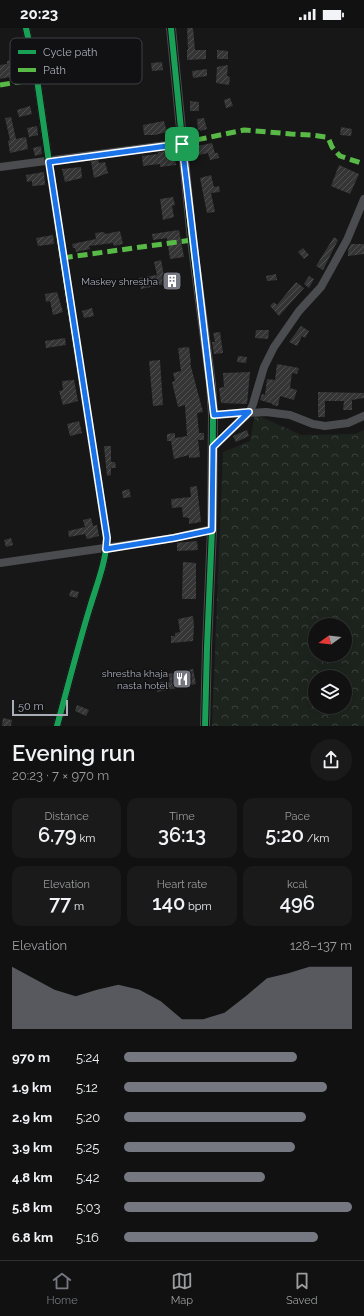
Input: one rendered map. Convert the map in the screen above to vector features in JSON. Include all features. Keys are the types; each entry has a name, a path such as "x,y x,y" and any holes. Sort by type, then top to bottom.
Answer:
{"street":[{"path":"26,28 28,38"},
{"path":"171,28 182,144 214,415 212,530 205,726"},
{"path":"38,84 107,538 103,566 57,726"},
{"path":"0,167 182,144"},
{"path":"213,447 249,412 253,404 264,367 274,347 299,311 321,287 347,240 364,199"},
{"path":"214,415 266,412 290,415 313,424 325,426 348,423 364,416"},
{"path":"0,563 106,549 212,530"}],"green space":[{"path":"255,414 301,435 355,434 364,430 364,726 212,726 223,452 250,441"}],"building":[{"path":"187,28 193,28 195,50 206,50 206,59 187,60"},
{"path":"217,50 228,51 228,59 217,59"},
{"path":"7,61 10,61 10,78 0,79 0,65 7,64"},
{"path":"162,62 163,70 152,71 151,63"},
{"path":"228,65 227,76 230,77 229,85 216,83 217,67"},
{"path":"207,69 207,76 193,78 192,71"},
{"path":"230,98 233,106 226,108 224,100"},
{"path":"190,101 199,102 199,111 190,111"},
{"path":"30,106 32,114 19,117 17,110"},
{"path":"11,117 16,139 26,137 28,149 10,153 8,141 10,140 5,118"},
{"path":"204,118 207,129 200,131 200,129 198,130 197,119"},
{"path":"164,121 167,132 155,135 144,135 143,125"},
{"path":"37,126 38,135 29,137 27,128"},
{"path":"341,127 352,129 351,136 340,135"},
{"path":"212,143 215,153 218,153 219,158 210,160 208,153 190,157 190,153 199,149 198,146"},
{"path":"41,146 42,154 35,156 33,148"},
{"path":"174,150 176,165 160,167 160,164 143,166 142,156"},
{"path":"98,160 99,163 105,162 108,173 94,178 91,161"},
{"path":"339,165 359,174 350,194 331,186"},
{"path":"81,167 82,178 65,182 62,169"},
{"path":"44,172 45,185 32,186 32,181 27,182 26,175"},
{"path":"211,175 214,187 219,186 220,192 211,193 215,212 207,213 200,178"},
{"path":"173,197 175,205 172,206 174,217 163,220 160,199"},
{"path":"179,230 184,257 170,259 167,238 153,240 152,234"},
{"path":"120,231 123,244 114,246 113,243 89,246 90,249 76,252 75,248 73,248 72,244 96,239 95,233 104,232 105,234"},
{"path":"53,235 54,244 38,246 36,238"},
{"path":"334,237 338,240 323,270 316,266"},
{"path":"351,244 364,244 364,254 348,256 348,250"},
{"path":"303,248 309,255 304,259 298,252"},
{"path":"161,260 164,276 178,274 180,285 165,287 165,284 141,289 139,278 157,275 154,262"},
{"path":"276,274 277,280 267,281 266,276"},
{"path":"309,276 314,279 309,288 304,284"},
{"path":"296,282 304,288 279,316 270,306 274,302 277,305"},
{"path":"57,292 63,312 53,315 50,301 46,302 45,294"},
{"path":"92,308 94,316 84,318 82,311"},
{"path":"301,326 309,331 305,338 302,336 297,346 289,342"},
{"path":"256,330 269,330 268,339 255,338"},
{"path":"220,332 223,353 214,354 212,342 215,342 213,333"},
{"path":"65,338 66,345 46,348 45,341"},
{"path":"189,347 190,363 203,412 197,413 199,433 204,433 204,440 198,440 200,457 189,458 189,455 174,459 171,441 167,441 167,434 175,433 175,438 187,436 185,405 178,407 172,382 175,381 173,373 181,371 178,348"},
{"path":"238,356 247,357 246,363 237,362"},
{"path":"160,360 163,405 153,406 149,361"},
{"path":"277,364 299,368 297,374 292,373 290,388 297,390 294,400 280,396 278,406 260,400 262,394 265,395 267,379 275,380"},
{"path":"250,372 247,404 221,403 219,388 224,387 223,373"},
{"path":"74,380 78,401 63,405 59,391 63,390 62,381"},
{"path":"318,392 364,393 364,398 352,400 352,410 343,410 344,401 325,401 325,417 318,417"},
{"path":"79,421 82,433 70,436 67,424"},
{"path":"247,430 249,436 236,442 233,436"},
{"path":"104,446 111,446 111,462 115,462 116,468 111,468 111,475 107,476"},
{"path":"197,486 201,522 189,524 189,518 183,517 182,507 172,508 171,499 191,497 190,487"},
{"path":"129,489 131,497 123,498 122,491"},
{"path":"91,518 93,526 97,525 99,536 87,539 85,534 69,537 68,531 85,527 83,520"},
{"path":"11,538 13,545 6,547 4,540"},
{"path":"197,541 198,550 177,551 177,543"},
{"path":"183,562 196,563 196,599 182,599"},
{"path":"71,590 79,592 77,598 69,596"},
{"path":"193,616 193,641 171,643 171,636 175,636 175,633 180,632 178,619"},
{"name":"shrestha khaja nasta hotel","path":"193,669 196,684 157,692 157,682 170,682 168,674"},
{"path":"77,705 89,710 86,716 75,711"},
{"path":"3,718 12,720 11,726 2,726"}],"marked path":[{"path":"0,85 10,83"},
{"path":"182,143 244,130 311,135 326,137 340,156 364,164"},
{"path":"63,259 192,240"}],"cycle path":[{"path":"26,28 28,38"},
{"path":"171,28 192,240 211,384 213,415 212,529 205,726"},
{"path":"38,84 63,259 107,538 103,564 81,636 57,726"}],"place":[{"name":"Maskey shrestha","path":"172,281"},
{"name":"shrestha khaja nasta hotel","path":"182,679"}],"route":[{"path":"182,144 192,240 214,415 249,412 213,447 212,530 106,549 107,538 49,162 182,144"}]}
